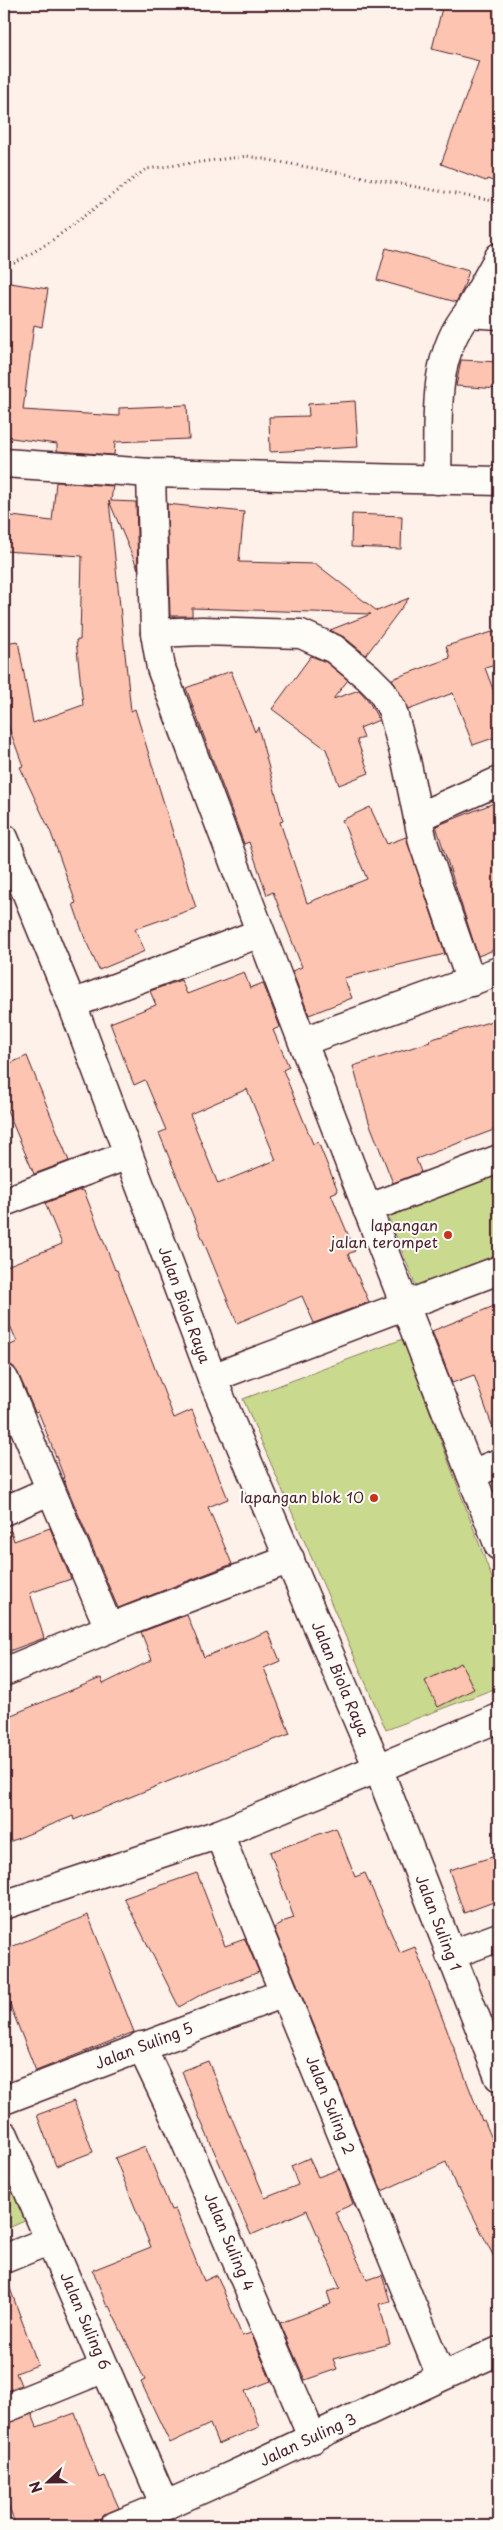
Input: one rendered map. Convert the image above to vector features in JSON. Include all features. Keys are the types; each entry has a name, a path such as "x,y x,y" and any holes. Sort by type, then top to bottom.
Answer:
{"street":[{"path":"437,480 440,380 448,346 456,328 468,313 499,256"},
{"path":"468,313 499,315"},
{"path":"4,464 151,473 499,481"},
{"path":"151,473 155,633 161,668 260,933 304,1041 367,1209 499,1546"},
{"path":"155,633 202,631 301,634 334,649 368,677 392,709 423,842 470,982"},
{"path":"418,817 499,781"},
{"name":"Jalan Biola Raya","path":"4,838 72,1004 212,1378 378,1768"},
{"path":"72,1004 260,933"},
{"path":"304,1041 499,971"},
{"path":"4,1202 128,1155"},
{"path":"367,1209 499,1159"},
{"path":"212,1378 499,1270"},
{"path":"4,1379 109,1628"},
{"path":"471,1474 499,1463"},
{"path":"4,1511 50,1491"},
{"path":"4,1672 109,1628 290,1559"},
{"path":"4,1905 219,1834 499,1718"},
{"name":"Jalan Suling 1","path":"378,1768 450,1955 498,2071"},
{"name":"Jalan Suling 2","path":"219,1834 441,2376"},
{"path":"450,1955 499,1937"},
{"name":"Jalan Suling 5","path":"4,2100 141,2046 284,1993"},
{"name":"Jalan Suling 4","path":"141,2046 178,2124 313,2438"},
{"name":"Jalan Suling 6","path":"4,2135 166,2506"},
{"path":"4,2259 50,2240"},
{"name":"Jalan Suling 3","path":"115,2526 166,2506 441,2376 499,2351"},
{"path":"4,2409 105,2368"}],"path":[{"path":"4,263 15,263 50,242 146,169 247,156 499,202"}],"green space":[{"name":"lapangan jalan terompet","path":"499,1173 499,1255 416,1286 388,1216"},
{"name":"lapangan blok 10","path":"403,1339 499,1597 499,1687 386,1730 243,1399"},
{"path":"4,2161 29,2219 4,2230"}],"building":[{"path":"443,4 499,4 499,183 487,179 486,181 441,164 479,61 432,49"},
{"path":"386,248 469,271 456,302 377,280"},
{"path":"4,282 48,289 42,327 34,325 23,410 119,416 119,408 187,405 189,439 115,442 114,455 57,451 57,444 4,437"},
{"path":"461,360 499,362 499,389 456,386"},
{"path":"355,401 358,447 270,452 269,417 309,416 308,404"},
{"path":"56,482 113,486 111,501 136,502 138,569 109,501 131,711 135,709 196,908 135,929 145,951 99,970 85,939 73,904 76,903 51,833 20,767 23,766 4,714 4,643 18,641 33,723 83,705 76,640 80,640 82,556 4,551 4,515 52,521"},
{"path":"167,504 244,512 239,562 316,564 377,611 409,598 366,655 344,637 330,630 371,614 192,608 192,616 170,616"},
{"path":"352,514 402,516 401,549 351,547"},
{"path":"499,630 499,664 485,668 499,705 499,736 473,745 453,693 408,710 392,679 450,658 446,646"},
{"path":"311,656 326,662 348,680 333,699 359,690 368,700 379,720 360,728 364,738 357,740 369,773 339,785 326,749 272,709"},
{"path":"231,671 255,732 258,727 283,821 280,822 307,903 367,879 342,820 370,807 387,844 406,837 445,954 344,978 352,998 309,1015 292,971 302,967 273,892 267,895 249,842 244,844 186,688"},
{"path":"499,801 499,948 478,956 436,826"},
{"path":"244,972 250,988 263,983 280,1027 273,1030 289,1067 283,1070 313,1144 318,1142 338,1191 331,1194 355,1251 348,1254 369,1302 314,1323 302,1296 237,1323 159,1133 166,1130 145,1080 134,1085 110,1023 156,1005 150,991 181,980 187,994","holes":["247,1089 276,1160 218,1184 190,1114"]},
{"path":"499,1019 499,1128 416,1159 421,1172 393,1183 369,1122 353,1066"},
{"path":"27,1056 69,1161 34,1174 4,1103 4,1066"},
{"path":"80,1190 84,1191 115,1270 117,1270 174,1418 192,1410 228,1499 208,1507 232,1564 118,1608 63,1478 38,1411 35,1412 13,1366 4,1364 4,1348 17,1342 4,1311 4,1267 62,1244 45,1203"},
{"path":"499,1304 499,1433 495,1434 474,1375 452,1383 432,1331"},
{"path":"50,1528 71,1579 30,1593 44,1638 4,1653 4,1532 11,1531 14,1541"},
{"path":"187,1615 204,1657 268,1631 280,1661 264,1668 290,1734 223,1759 74,1820 73,1816 4,1844 4,1718 101,1678 103,1684 152,1660 141,1632"},
{"path":"461,1663 474,1689 438,1707 425,1681"},
{"path":"336,1828 355,1877 365,1873 400,1953 415,1947 482,2121 484,2120 499,2155 499,2267 459,2188 457,2189 446,2162 382,2191 274,1928 282,1924 282,1922 294,1918 270,1852"},
{"path":"499,1855 499,1900 464,1913 449,1870"},
{"path":"197,1873 225,1946 245,1939 259,1972 202,1994 179,2007 124,1898"},
{"path":"88,1915 134,2032 36,2071 4,1990 4,1950"},
{"path":"208,2061 265,2198 298,2185 291,2166 309,2158 318,2177 340,2169 353,2204 335,2212 367,2280 382,2275 390,2301 379,2304 390,2344 333,2359 337,2369 305,2380 280,2323 331,2304 327,2292 340,2288 307,2210 251,2235 200,2119 182,2071"},
{"path":"74,2101 93,2152 56,2166 37,2115"},
{"path":"145,2146 171,2210 175,2209 204,2281 217,2275 242,2336 251,2333 271,2381 245,2391 259,2427 218,2444 210,2424 170,2443 141,2382 145,2380 109,2306 107,2307 93,2270 151,2247 115,2158"},
{"path":"7,2280 38,2365 16,2373 21,2385 4,2392 4,2281"},
{"path":"75,2413 99,2478 105,2476 119,2508 103,2516 100,2526 16,2526 4,2495 4,2424 32,2414 37,2427"}],"place":[{"name":"lapangan jalan terompet","path":"448,1235"},
{"name":"lapangan blok 10","path":"374,1498"}]}
